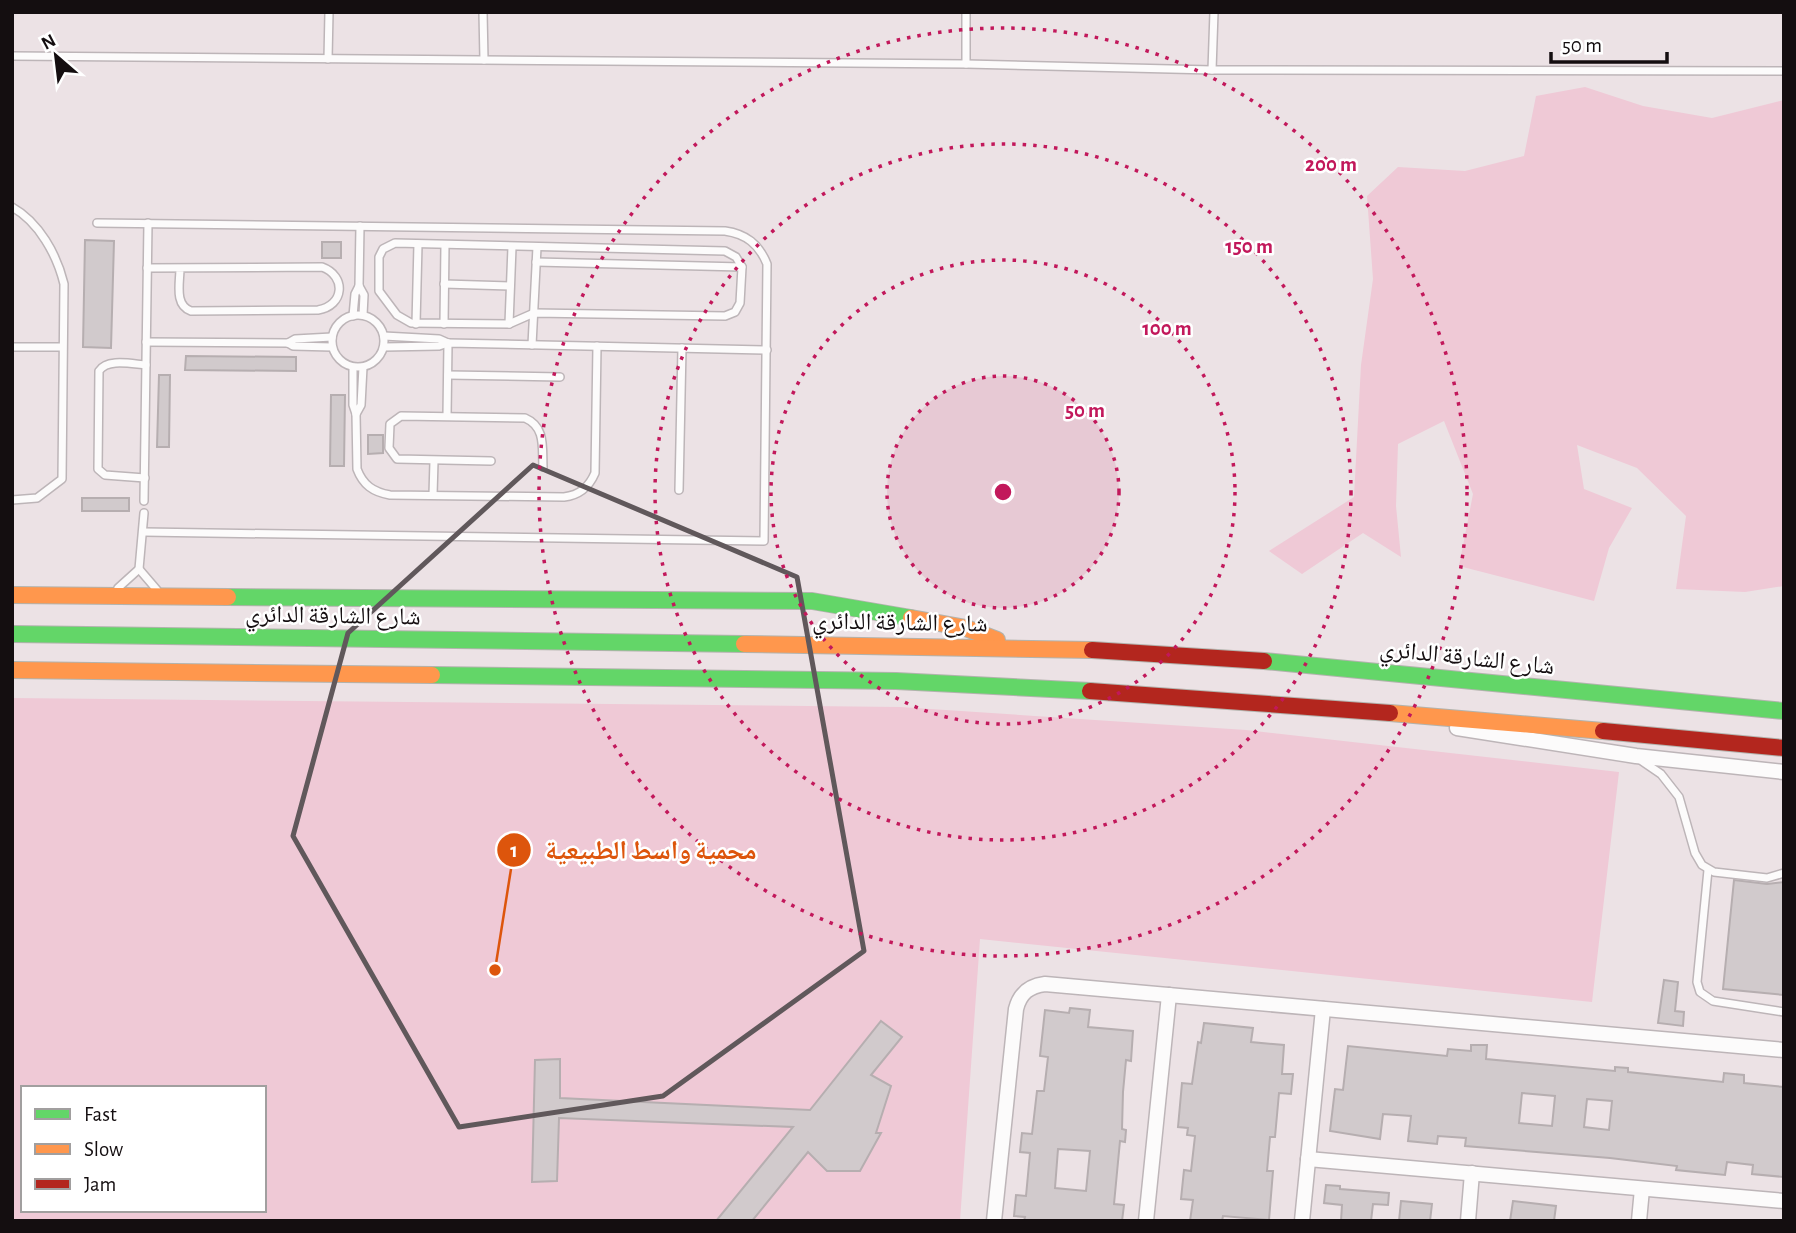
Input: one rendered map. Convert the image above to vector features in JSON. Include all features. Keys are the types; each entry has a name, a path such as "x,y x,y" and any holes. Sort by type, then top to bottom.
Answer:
{"highway":[{"path":"12,596 812,601 966,628 1010,646"},
{"name":"شارع الشارقة الدائري","path":"12,634 1010,646 1233,658 1784,711"},
{"path":"12,670 895,681 1055,688 1571,727 1784,748"}],"street":[{"path":"1394,713 1461,729 1636,757 1784,772"},
{"path":"994,1221 1016,1009 1022,994 1029,988 1045,984 1784,1050"},
{"path":"1146,1221 1169,995"},
{"path":"1302,1221 1323,1009"},
{"path":"1308,1159 1784,1201"},
{"path":"1468,1221 1472,1173"},
{"path":"1639,1221 1642,1189"}],"lane":[{"path":"328,59 329,12"},
{"path":"483,12 484,60"},
{"path":"966,64 967,12"},
{"path":"1212,70 1214,12"},
{"path":"12,57 966,64 1212,70 1784,71"},
{"path":"12,207 33,223 51,251 64,284 62,479 37,498 12,500"},
{"path":"97,223 725,231 747,237 756,244 767,264 764,541 144,532"},
{"path":"144,501 148,223"},
{"path":"360,226 359,286 363,295 363,315"},
{"path":"482,246 484,228"},
{"path":"390,244 482,246 725,251 736,257 742,267 740,303 730,315 534,313 509,324 416,324 401,319 381,297 379,257 383,249 390,244"},
{"path":"416,324 418,244"},
{"path":"444,324 445,245"},
{"path":"509,324 512,247"},
{"path":"532,345 537,247"},
{"path":"536,262 742,267"},
{"path":"147,268 322,267 329,269 338,280 339,294 332,306 318,310 191,311 184,309 180,303 180,268"},
{"path":"444,284 510,286"},
{"path":"353,316 355,294 359,286"},
{"path":"363,315 377,323 384,336 384,347 376,360 363,368 353,368 340,360 332,347 332,337 339,323 353,316 363,315"},
{"path":"384,336 439,339 448,343"},
{"path":"288,343 295,339 332,337"},
{"path":"146,342 288,343 296,346 332,347"},
{"path":"384,347 439,346 448,343 767,350"},
{"path":"447,416 448,343"},
{"path":"353,368 356,461 357,469 366,485 381,493 564,497 572,496 587,487 597,464 597,346"},
{"path":"12,347 62,347"},
{"path":"680,490 682,348"},
{"path":"145,478 105,475 99,472 97,466 100,368 109,363 146,365"},
{"path":"356,414 362,405 363,368"},
{"path":"448,375 560,377"},
{"path":"491,461 401,461 393,456 389,448 390,424 401,416 526,418 540,431 543,467"},
{"path":"433,495 434,461"},
{"path":"144,513 139,569 150,585 163,596"},
{"path":"105,596 139,569"},
{"path":"1636,757 1661,774 1675,791 1684,811 1695,853 1708,870 1714,873 1768,878 1784,873"},
{"path":"1708,870 1697,982 1700,992 1713,1001 1784,1012"}],"highlighted area":[{"path":"533,465 797,577 864,951 663,1096 459,1127 293,836 348,633"}],"shaded area":[{"path":"1585,87 1643,106 1712,118 1784,100 1784,586 1745,592 1676,589 1686,516 1637,468 1577,445 1584,489 1632,508 1609,548 1594,601 1459,566 1473,494 1444,421 1398,444 1396,506 1401,557 1363,533 1302,574 1269,551 1354,497 1361,365 1373,279 1367,196 1398,167 1465,171 1524,156 1536,96"},
{"path":"12,698 900,707 1246,730 1619,772 1592,1002 980,939 960,1221 12,1221"}],"building":[{"path":"85,240 114,241 111,348 83,347"},
{"path":"322,242 341,242 341,258 322,258"},
{"path":"186,356 296,357 296,371 185,370"},
{"path":"159,375 170,375 169,447 157,447"},
{"path":"331,395 345,395 344,466 330,466"},
{"path":"368,435 383,435 383,453 368,454"},
{"path":"82,498 129,498 129,511 82,511"},
{"path":"1734,880 1767,884 1784,882 1784,995 1723,989"},
{"path":"1664,980 1678,982 1675,1011 1684,1012 1683,1026 1658,1023"},
{"path":"1070,1008 1090,1010 1088,1027 1133,1031 1131,1061 1126,1060 1123,1092 1122,1129 1126,1130 1125,1142 1120,1141 1114,1204 1124,1205 1122,1221 1024,1221 1025,1217 1014,1216 1016,1195 1026,1196 1030,1153 1020,1152 1022,1133 1032,1134 1037,1091 1044,1091 1048,1057 1040,1056 1045,1010 1069,1013","holes":["1058,1149 1090,1151 1086,1191 1055,1188"]},
{"path":"881,1021 902,1037 871,1075 891,1086 876,1133 881,1133 860,1171 827,1171 808,1152 752,1221 716,1221 793,1127 559,1118 557,1181 532,1182 535,1060 560,1059 560,1098 810,1110"},
{"path":"1204,1023 1253,1028 1251,1042 1284,1045 1282,1074 1293,1074 1291,1094 1279,1093 1275,1137 1270,1137 1267,1171 1273,1171 1269,1220 1223,1216 1222,1221 1190,1221 1193,1200 1181,1199 1184,1170 1191,1171 1195,1136 1187,1135 1188,1128 1178,1127 1182,1083 1192,1084 1198,1042 1201,1043"},
{"path":"1471,1045 1487,1045 1486,1059 1615,1071 1615,1067 1628,1068 1628,1072 1723,1082 1724,1073 1744,1075 1744,1083 1784,1087 1784,1177 1752,1174 1753,1165 1727,1162 1725,1175 1676,1170 1677,1166 1610,1158 1465,1146 1466,1138 1438,1136 1437,1144 1408,1141 1411,1116 1383,1114 1380,1139 1330,1131 1335,1089 1343,1090 1348,1046 1447,1056 1448,1049 1471,1051","holes":["1522,1093 1555,1096 1552,1126 1519,1123","1587,1099 1612,1101 1609,1130 1584,1127"]},
{"path":"1326,1185 1340,1186 1340,1189 1389,1193 1388,1205 1373,1204 1371,1221 1341,1221 1342,1205 1324,1203"},
{"path":"1401,1201 1432,1204 1430,1221 1399,1221"},
{"path":"1513,1201 1556,1206 1554,1221 1510,1221"}],"traffic: fast":[{"path":"228,597 812,601 911,618"},
{"path":"12,634 744,644"},
{"path":"1264,661 1784,711"},
{"path":"432,675 896,681 1090,691"}],"traffic: slow":[{"path":"12,595 228,597"},
{"path":"911,618 966,628 997,640"},
{"path":"744,644 1092,650"},
{"path":"12,670 432,675"},
{"path":"1390,713 1603,731"}],"traffic: jam":[{"path":"1092,650 1264,661"},
{"path":"1090,691 1390,713"},
{"path":"1603,731 1784,748"}],"place":[{"name":"محمية واسط الطبيعية","path":"495,970"}]}
